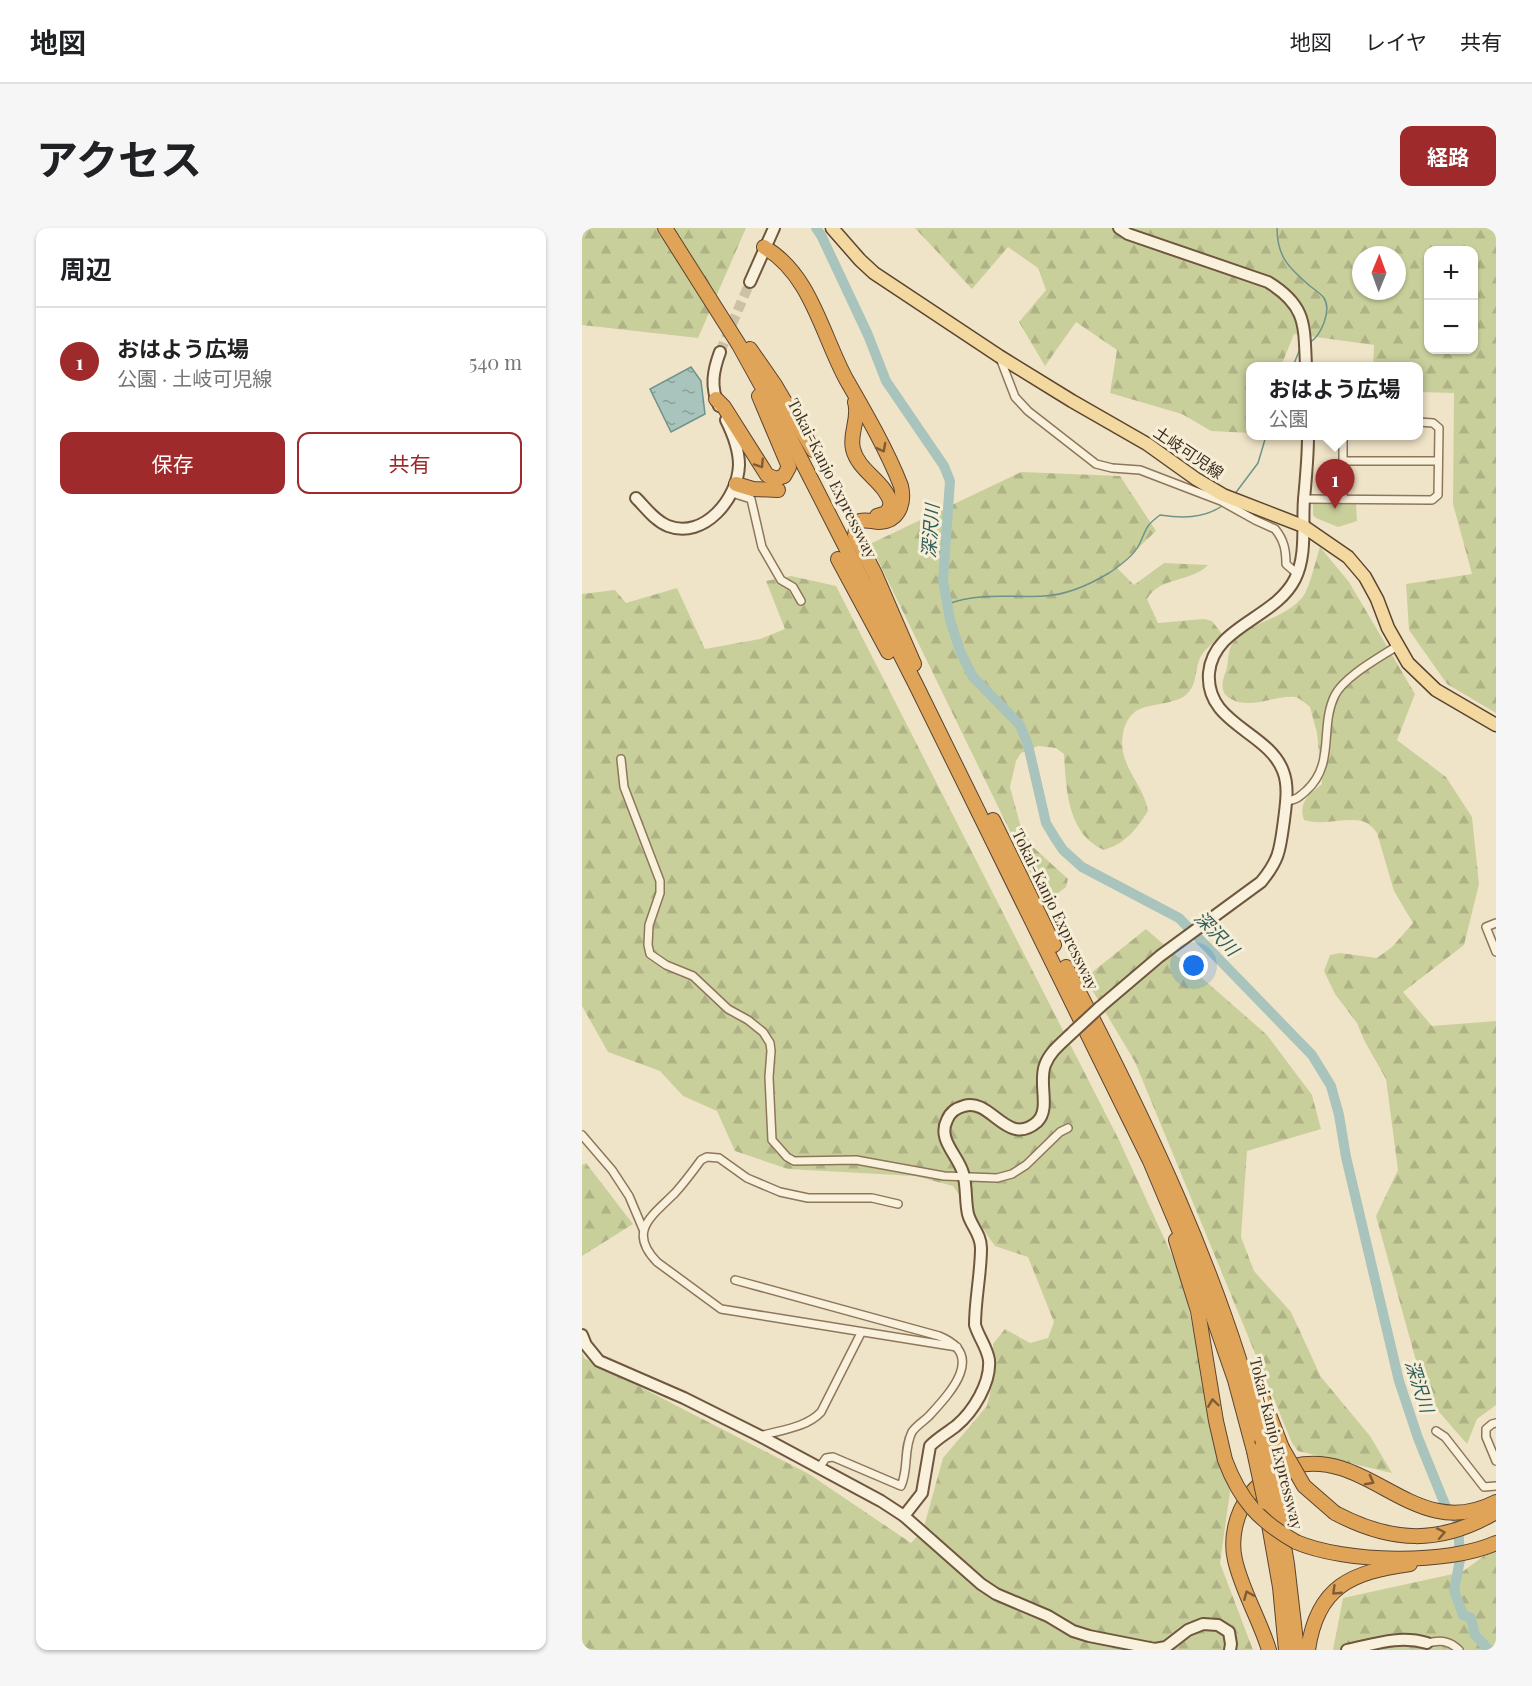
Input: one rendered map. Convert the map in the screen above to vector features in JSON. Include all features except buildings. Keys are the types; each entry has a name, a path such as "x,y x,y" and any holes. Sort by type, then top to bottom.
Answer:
{"highway":[{"name":"Tokai-Kanjo Expressway","path":"665,228 720,306 778,406 875,596 921,680 1176,1192 1240,1359 1262,1439 1286,1650"},
{"name":"Tokai-Kanjo Expressway","path":"670,228 767,396 969,791 1172,1210 1201,1282 1235,1380 1271,1504 1289,1575 1297,1650"},
{"path":"764,247 776,253 801,284 903,492 902,504 893,517 879,522 860,521 856,525 855,535 875,574 921,680"},
{"path":"700,280 747,369 789,467 784,476 776,479 767,475 724,407 716,399"},
{"path":"700,280 720,302 776,386 813,450"},
{"path":"846,377 857,411 853,449 858,460 887,494 891,504 882,516 865,513"},
{"path":"734,488 778,490"},
{"path":"838,559 937,739 969,791"},
{"path":"1118,1096 1172,1231 1198,1311 1216,1421 1225,1460 1234,1482 1247,1503 1274,1528 1296,1542 1342,1555 1387,1562 1463,1554 1496,1543"},
{"path":"1198,1245 1228,1309 1282,1448 1304,1486 1325,1506 1369,1529 1403,1536 1428,1536 1469,1527 1496,1512"},
{"path":"1269,1650 1263,1629 1239,1574 1234,1542 1237,1518 1249,1496 1266,1479 1287,1468 1315,1464 1341,1467 1403,1499 1437,1511 1477,1510 1496,1502"},
{"path":"1308,1650 1316,1619 1323,1604 1334,1591 1346,1582 1387,1562"}],"main road":[{"name":"土岐可児線","path":"832,228 874,273 999,356 1072,402 1147,444 1222,498 1239,506 1303,526 1348,557 1365,577 1397,646 1408,663 1436,690 1496,725"}],"street":[{"path":"750,282 774,228"},
{"path":"1119,228 1128,234 1256,278 1287,295 1303,321 1306,362"},
{"path":"636,498 665,525 686,529 696,527 722,509 734,488 739,466 733,435 716,399 713,369 720,352"},
{"path":"999,356 1016,397 1028,411 1096,464 1112,468 1140,470 1222,498"},
{"path":"1304,499 1432,500 1438,495 1439,428 1433,423 1423,422"},
{"path":"1302,440 1304,499"},
{"path":"904,1516 922,1493 930,1446 966,1415 985,1385 989,1373 986,1348 975,1325 980,1240 968,1214 967,1186 961,1167 944,1136 944,1125 949,1115 957,1108 968,1104 978,1105 1003,1125 1012,1128 1023,1128 1038,1121 1044,1102 1041,1083 1045,1064 1053,1050 1160,956 1261,882 1277,860 1287,801 1283,771 1265,746 1224,714 1210,688 1209,673 1218,647 1239,629 1277,603 1299,571 1303,550 1308,440"},
{"path":"1343,440 1343,499"},
{"path":"1343,461 1438,461"},
{"path":"734,488 752,500 762,547 781,580 793,587 801,602"},
{"path":"1239,506 1255,520 1275,529 1282,538 1286,550 1286,564 1294,571 1299,571"},
{"path":"1287,801 1296,800 1318,780 1324,763 1331,706 1336,694 1352,677 1397,646"},
{"path":"621,759 624,787 660,881 660,893 649,925 650,954 666,965 693,976 728,1009 763,1032 770,1043 771,1051 772,1140 787,1157 794,1161 856,1160 872,1165 910,1169 930,1174 997,1178 1012,1174 1026,1165 1060,1132 1068,1128"},
{"path":"1496,923 1486,927 1496,952"},
{"path":"582,1135 612,1170 629,1196 643,1229"},
{"path":"898,1204 872,1198 808,1198 780,1192 747,1178 719,1158 707,1157 701,1160 676,1191 648,1219 642,1238 651,1256 721,1309 957,1347"},
{"path":"735,1280 939,1336 949,1340 961,1352 963,1360 961,1375 927,1418 914,1430 907,1445 906,1475 901,1486 833,1458 826,1458 819,1467"},
{"path":"760,1436 804,1424 821,1412 861,1333"},
{"path":"582,1335 586,1345 599,1361 684,1398 881,1501 904,1516 981,1584 996,1594 1048,1616 1073,1631 1155,1649 1166,1647 1188,1629 1203,1624 1218,1625 1229,1632 1230,1650"},
{"path":"1496,1423 1486,1429 1486,1437 1496,1461"},
{"path":"1436,1431 1445,1437 1484,1487 1496,1486"},
{"path":"1347,1650 1394,1639 1411,1639 1427,1643 1440,1640 1448,1642 1459,1650"}],"green space":[{"path":"582,228 746,228 698,338 582,325"},
{"path":"915,228 1496,228 1496,713 1447,684 1409,630 1406,584 1472,574 1453,504 1454,393 1423,392 1423,362 1373,362 1374,345 1294,334 1283,362 1246,362 1246,433 1211,431 1182,414 1110,393 1117,350 1076,322 1045,366 1019,322 1046,290 1038,268 1008,247 972,289"},
{"path":"1021,472 1120,476 1156,531 1117,568 1134,585 1164,563 1208,565 1193,574 1159,587 1147,599 1158,623 1204,619 1212,621 1222,634 1200,658 1193,685 1188,693 1176,700 1136,711 1124,728 1122,745 1124,755 1146,801 1148,811 1135,830 1118,844 1104,850 1082,833 1071,809 1064,754 1056,748 1038,746 1021,753 1016,761 1010,787 1020,824 1033,847 1068,879 1066,887 1045,903 870,544"},
{"path":"1313,503 1356,503 1357,521 1338,527 1316,518 1313,515"},
{"path":"1320,547 1349,582 1415,694 1397,740 1446,777 1472,817 1479,884 1464,945 1403,992 1432,1026 1496,1021 1496,1405 1477,1419 1467,1444 1426,1397 1376,1216 1398,1170 1386,1079 1357,1023 1335,994 1324,971 1330,955 1340,953 1377,958 1392,947 1413,923 1394,891 1377,833 1371,826 1355,820 1312,822 1304,820 1302,808 1306,799 1322,784 1317,733 1310,707 1295,697 1255,703 1239,702 1227,696 1223,690 1223,679 1232,644 1246,631 1288,610 1297,603 1304,595 1311,579"},
{"path":"791,576 836,586 1119,1140 1181,1275 1230,1492 1220,1563 1253,1650 582,1650 582,1350 584,1358 809,1474 911,1543 923,1530 943,1458 987,1406 994,1376 993,1344 1005,1329 1030,1343 1048,1338 1054,1322 1028,1257 995,1246 953,1186 915,1176 788,1169 735,1151 717,1111 683,1096 660,1071 608,1052 582,1006 582,594 615,590 626,603 677,588 705,649 760,639 785,629 766,581"},
{"path":"1146,929 1267,1035 1312,1095 1321,1129 1247,1151 1241,1237 1254,1271 1291,1312 1321,1377 1370,1436 1392,1473 1298,1451 1292,1443 1135,1062 1085,978"},
{"path":"586,1163 633,1224 582,1256 582,1165"},
{"path":"1496,1547 1496,1650 1333,1650 1343,1598 1462,1572"}],"water":[{"path":"691,367 701,381 705,414 671,432 650,389"}],"waterway":[{"name":"深沢川","path":"816,228 868,335 886,381 944,466 950,481 943,580 950,620 960,651 973,677 1020,725 1028,745 1046,823 1055,838 1063,850 1082,867 1179,918 1312,1055 1331,1086 1399,1381 1418,1438 1446,1507 1458,1521 1460,1560 1454,1590 1463,1615 1471,1618 1475,1635 1489,1650"},
{"path":"1277,228 1279,247 1286,261 1296,273 1323,296 1326,303 1324,323 1318,335 1309,343"},
{"path":"1295,362 1300,349"},
{"path":"1234,495 1258,463 1265,440"},
{"path":"948,604 971,598 1053,595 1078,589 1109,573 1126,560 1137,549 1148,526 1160,515 1176,517 1200,515 1222,506"}],"tunnel":[{"path":"720,352 750,282"}],"place":[{"name":"おはよう広場","path":"1335,509"}]}
